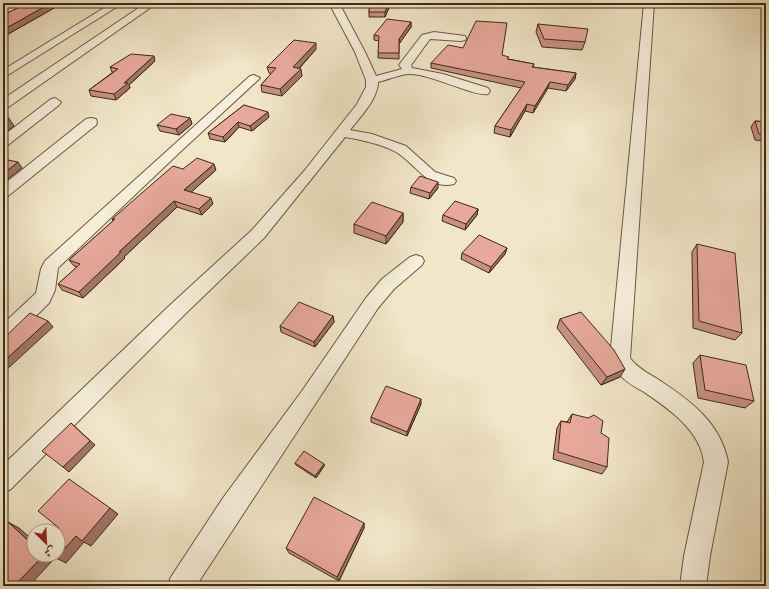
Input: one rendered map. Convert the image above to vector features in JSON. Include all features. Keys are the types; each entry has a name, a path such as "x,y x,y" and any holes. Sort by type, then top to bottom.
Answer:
{"street":[{"path":"3,75 118,3"},
{"path":"3,105 152,3"},
{"path":"3,481 176,311 258,234 310,173 363,105 372,88 372,80 360,52 334,3"},
{"path":"649,3 620,358 625,367 657,390 698,424 714,448 716,462 697,556 693,586"},
{"path":"408,72 405,65 426,37 434,35 461,38"},
{"path":"372,80 408,72 447,78 484,90"},
{"path":"3,336 43,298 48,286 48,272 52,265 174,150 254,78"},
{"path":"3,142 54,102"},
{"path":"3,193 91,122"},
{"path":"342,132 367,137 401,149 421,165 430,175 449,181"},
{"path":"180,586 232,506 309,398 372,303 388,284 416,261"}],"path":[{"path":"285,8 286,3"}],"building":[{"path":"20,3 51,3 3,30 3,15 26,4"},
{"path":"370,3 389,3 385,12 369,12"},
{"path":"387,19 411,22 399,39 399,53 378,53 379,36 374,35"},
{"path":"476,21 507,23 502,55 509,57 507,59 534,64 532,67 576,73 568,85 550,82 535,106 527,104 511,130 495,126 525,82 431,63 448,45 463,48"},
{"path":"538,24 588,29 585,42 544,39"},
{"path":"294,40 316,43 293,67 301,69 280,89 261,85 276,68 267,67"},
{"path":"131,54 154,56 124,83 128,83 114,94 89,90 118,69 110,67"},
{"path":"244,105 268,112 250,126 238,122 223,137 208,133"},
{"path":"171,114 190,118 176,129 157,125"},
{"path":"3,116 8,117 3,121"},
{"path":"755,121 766,122 766,135 759,134"},
{"path":"197,158 214,164 184,190 211,198 199,209 174,201 119,252 121,252 79,292 58,284 80,264 69,260 115,219 112,219 173,166 183,169"},
{"path":"3,159 18,162 3,174"},
{"path":"420,176 438,182 430,193 411,187"},
{"path":"455,201 478,209 466,224 443,215"},
{"path":"372,202 403,213 386,236 354,224"},
{"path":"479,235 507,248 491,267 462,253"},
{"path":"697,244 735,253 742,333 699,321"},
{"path":"299,302 333,316 314,342 280,326"},
{"path":"581,312 614,350 625,369 607,377 560,319"},
{"path":"30,313 48,321 3,362 3,338"},
{"path":"700,355 746,365 754,401 705,390"},
{"path":"386,386 421,399 407,432 371,417"},
{"path":"572,414 588,418 594,415 603,421 601,433 609,438 607,467 558,452 561,421 570,423"},
{"path":"71,423 90,441 63,467 42,451"},
{"path":"304,451 324,464 315,476 295,463"},
{"path":"69,479 110,508 82,541 76,536 66,547 66,523 53,523 38,511"},
{"path":"314,497 364,523 337,577 286,548"},
{"path":"8,522 26,539 26,563 36,563 14,586 3,586 3,527"}]}
